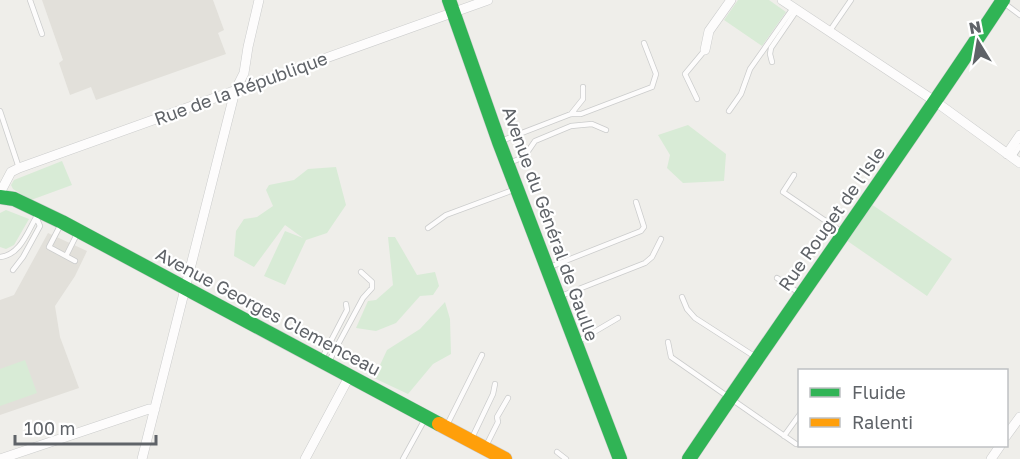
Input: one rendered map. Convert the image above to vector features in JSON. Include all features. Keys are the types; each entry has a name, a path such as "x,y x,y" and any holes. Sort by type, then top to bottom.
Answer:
{"street":[{"path":"142,459 235,92 244,73 259,0"},
{"name":"Rue de la République","path":"19,168 235,92 452,6 488,0"},
{"path":"705,50 710,31 731,0"},
{"path":"782,0 897,78 905,87 934,105 955,122 965,125 1013,158 1020,135"},
{"name":"Rue Rouget de l'Isle","path":"689,459 757,357 934,105 1003,1"},
{"name":"Avenue du Général de Gaulle","path":"452,6 507,164 620,459"},
{"path":"244,73 258,82"},
{"path":"3,193 6,179 11,172 19,168"},
{"name":"Avenue Georges Clemenceau","path":"3,193 38,214 62,222 505,459"},
{"path":"306,459 350,375"},
{"path":"0,459 149,409 155,409"},
{"path":"1008,433 1020,417"}],"lane":[{"path":"30,0 42,34"},
{"path":"829,32 851,0"},
{"path":"1003,1 1020,15"},
{"path":"772,62 771,48 795,9"},
{"path":"729,111 741,94 750,69 795,9"},
{"path":"499,142 652,87 657,74 645,43"},
{"path":"698,99 685,74 705,50"},
{"path":"572,114 583,99 583,87"},
{"path":"0,111 19,168"},
{"path":"507,164 524,157 535,141 572,126 592,124 606,130"},
{"path":"1013,158 1020,146"},
{"path":"794,175 783,192 844,233"},
{"path":"428,228 446,215 516,188"},
{"path":"546,268 641,231 644,223 636,202"},
{"path":"0,257 15,252 38,214"},
{"path":"12,270 23,257 40,226 38,214"},
{"path":"62,222 49,247 75,261"},
{"path":"66,256 78,231"},
{"path":"557,297 645,263 652,257 662,239"},
{"path":"324,362 363,298 372,288 372,282 361,272"},
{"path":"777,278 801,295"},
{"path":"682,297 694,318 757,357"},
{"path":"324,362 347,310 346,304"},
{"path":"574,342 618,318"},
{"path":"669,342 671,357 796,444"},
{"path":"446,427 482,355"},
{"path":"471,441 494,394 495,384"},
{"path":"484,448 508,398"},
{"path":"403,459 427,417"},
{"path":"784,436 798,417"},
{"path":"556,452 567,459"}],"shaded area":[{"path":"42,0 213,0 224,30 218,33 226,54 96,100 91,87 70,95 59,63 63,60"},
{"path":"48,233 87,251 75,276 55,306 60,337 79,388 0,415 0,300 14,295"}],"green space":[{"path":"738,0 769,0 786,12 762,46 724,20"},
{"path":"688,125 726,154 724,181 683,183 667,168 670,155 658,135"},
{"path":"62,161 72,185 31,200 13,189 11,185 14,180"},
{"path":"336,167 346,205 327,233 306,240 285,285 264,276 285,231 303,238 285,225 254,267 234,256 236,231 244,219 257,217 273,206 266,190 269,185 294,180 308,169"},
{"path":"871,204 952,259 927,296 846,240"},
{"path":"6,210 29,219 14,245 6,249 0,247 0,213"},
{"path":"388,237 395,237 417,275 435,272 439,286 433,295 420,296 396,323 376,331 356,328 368,301 376,300 393,285"},
{"path":"445,302 450,319 451,354 433,364 408,394 374,378 387,350 420,329"},
{"path":"25,360 37,393 0,406 0,369"}],"traffic: fast":[{"path":"449,0 499,142 620,459"},
{"path":"689,459 1003,0"},
{"path":"0,197 14,199 62,222 439,424"}],"traffic: slow":[{"path":"439,424 505,459"}]}
